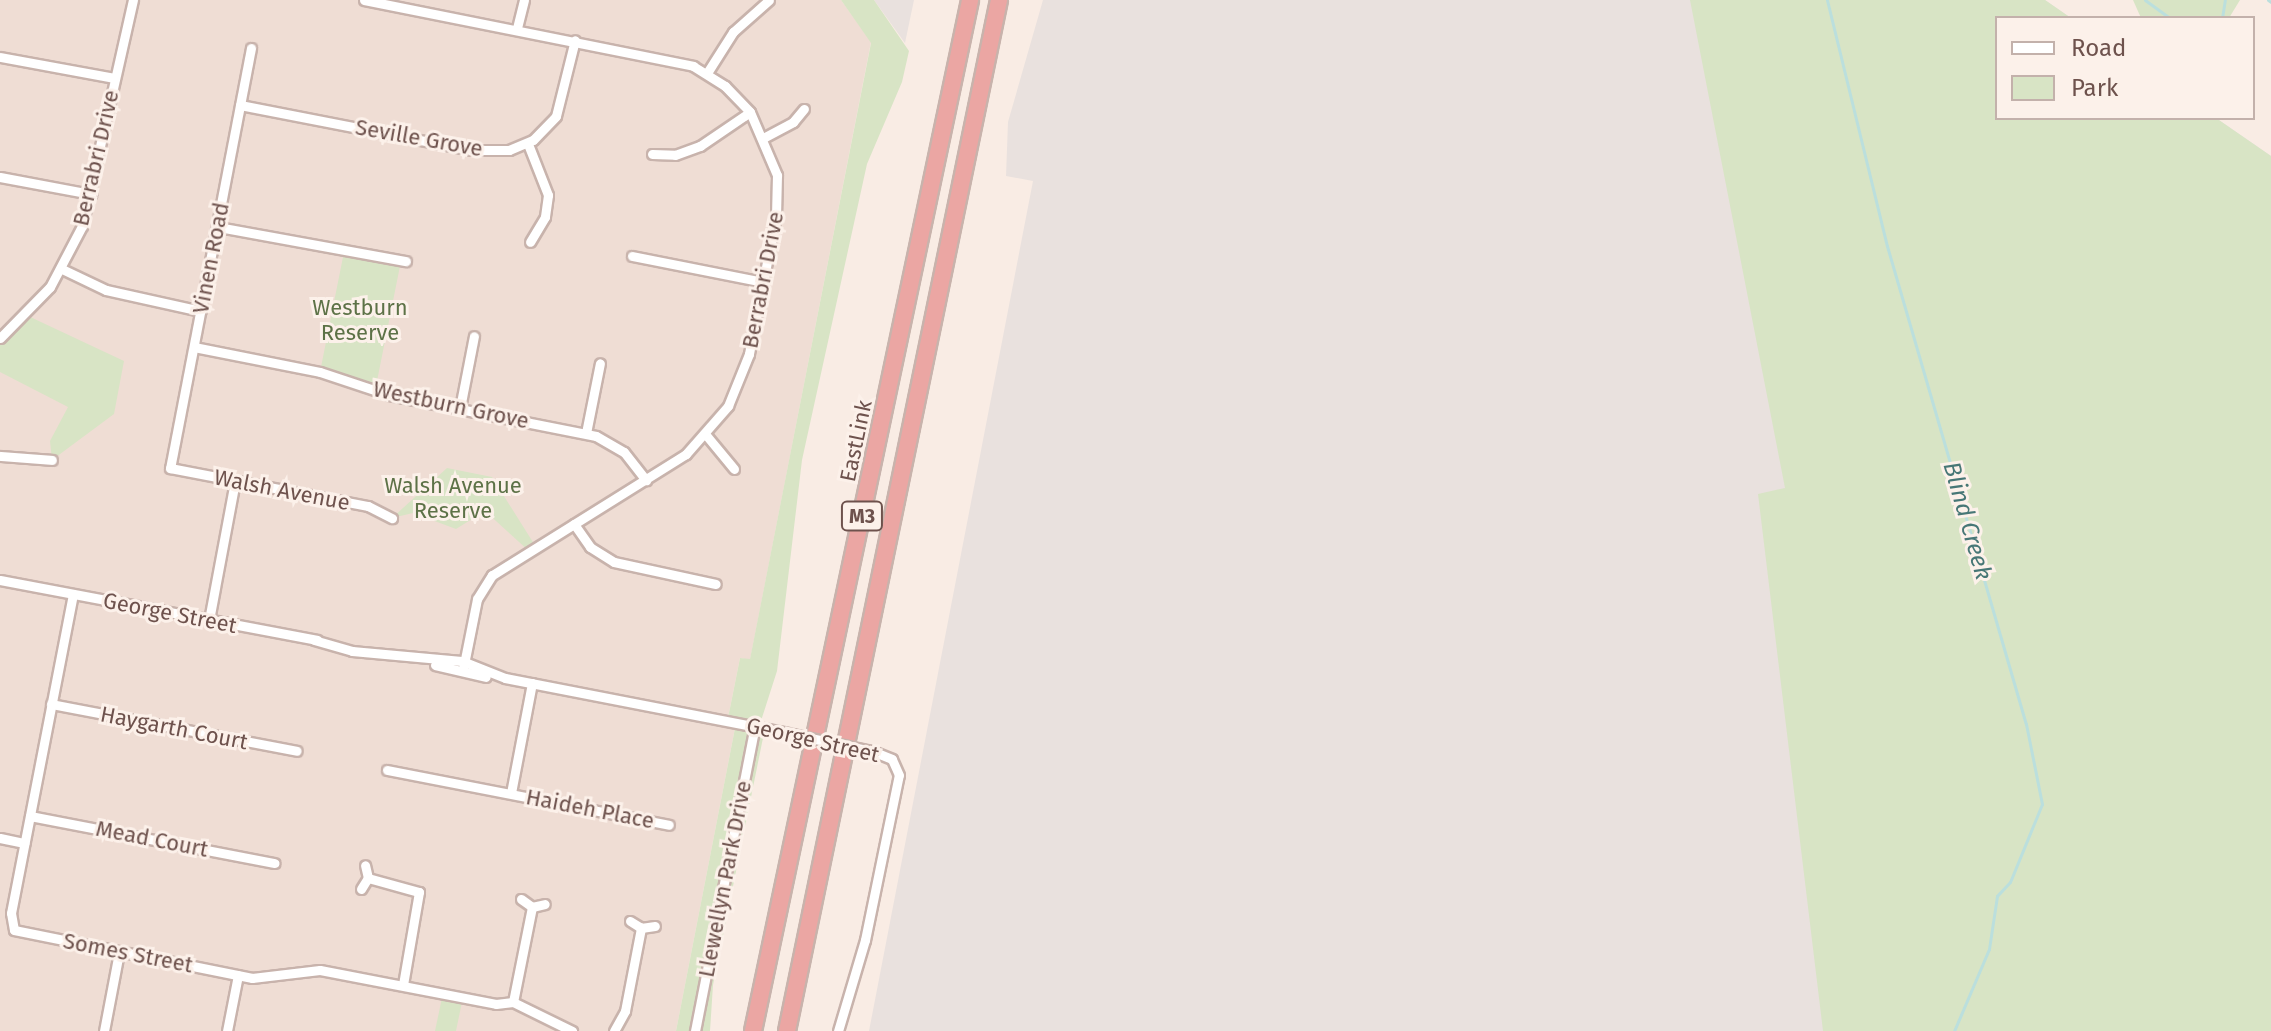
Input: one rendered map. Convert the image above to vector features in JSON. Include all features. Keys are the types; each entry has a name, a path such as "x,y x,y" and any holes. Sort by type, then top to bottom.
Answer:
{"highway":[{"name":"EastLink","path":"753,1031 970,0"},
{"name":"M3","path":"787,1031 999,0"}],"street":[{"name":"Berrabri Drive","path":"0,338 26,315 62,269 91,194 133,0"},
{"name":"Berrabri Drive","path":"364,0 668,57 707,73 750,112 765,137 778,198 741,378 706,435 646,480 492,575 477,599 464,665"},
{"path":"517,28 524,0"},
{"path":"707,73 729,37 769,0"},
{"path":"530,242 545,217 548,195 528,144 559,110 575,40"},
{"name":"Vinen Road","path":"170,468 251,48"},
{"path":"0,57 114,78"},
{"name":"Seville Grove","path":"240,105 479,151 528,144"},
{"path":"765,137 804,109"},
{"path":"652,154 675,155 700,146 750,112"},
{"path":"0,177 91,194"},
{"path":"218,227 406,261"},
{"path":"632,256 763,282"},
{"path":"62,269 106,290 201,311"},
{"path":"460,408 474,336"},
{"name":"Westburn Grove","path":"194,347 317,371 389,395 586,433 624,452 646,480"},
{"path":"586,433 600,363"},
{"path":"706,435 734,469"},
{"path":"0,456 52,460"},
{"name":"Walsh Avenue","path":"170,468 368,506 392,518"},
{"path":"209,620 235,481"},
{"path":"574,524 590,547 607,559 716,584"},
{"name":"George Street","path":"5,581 382,654 464,665 505,678 755,726 872,751 892,759 899,775 865,940 838,1031"},
{"name":"Somes Street","path":"73,594 24,843 11,927 238,975 273,978 320,970 496,1004 513,1002 572,1031"},
{"name":"Haideh Place","path":"511,793 532,683"},
{"name":"Haygarth Court","path":"51,704 297,751"},
{"name":"Llewellyn Park Drive","path":"695,1031 755,726"},
{"name":"Haideh Place","path":"387,770 669,825"},
{"name":"Mead Court","path":"30,816 275,863"},
{"path":"0,838 24,843"},
{"path":"361,889 368,878 365,865"},
{"path":"368,878 419,892 403,985"},
{"path":"521,899 532,907 545,904"},
{"path":"513,1002 532,907"},
{"path":"630,921 641,928 655,926"},
{"path":"614,1031 625,1011 641,928"},
{"path":"104,1031 119,952"},
{"path":"227,1031 238,975"}],"shaded area":[{"path":"0,0 841,0 871,42 750,660 740,658 727,721 736,723 676,1031 0,1031"},
{"path":"874,0 914,0 905,43"},
{"path":"1043,0 2045,0 2068,16 1995,16 1995,120 2219,120 2271,156 2271,1031 869,1031 1033,181 1006,176 1008,122"}],"green space":[{"path":"841,0 874,0 909,51 902,82 867,164 802,460 777,671 759,727 765,728 713,985 710,1031 676,1031 736,723 727,721 740,658 750,659 871,43"},
{"path":"1690,0 2045,0 2068,16 1995,16 1995,120 2219,120 2271,156 2271,1031 1823,1031 1758,494 1785,488"},
{"path":"2133,0 2240,0 2230,16 2140,16"},
{"name":"Westburn Reserve","path":"344,252 401,261 375,391 320,372"},
{"path":"26,315 124,361 114,414 52,460 50,441 68,407 0,372 0,338"},
{"name":"Walsh Avenue Reserve","path":"447,468 492,477 536,547 529,551 485,511 456,529 413,513 392,518"},
{"path":"443,993 463,997 456,1031 435,1031"}],"waterway":[{"name":"Blind Creek","path":"1827,0 1887,246 2026,724 2042,804 2010,882 1997,896 1989,949 1954,1031"},
{"path":"2145,0 2167,16"},
{"path":"2222,16 2225,0"}]}
